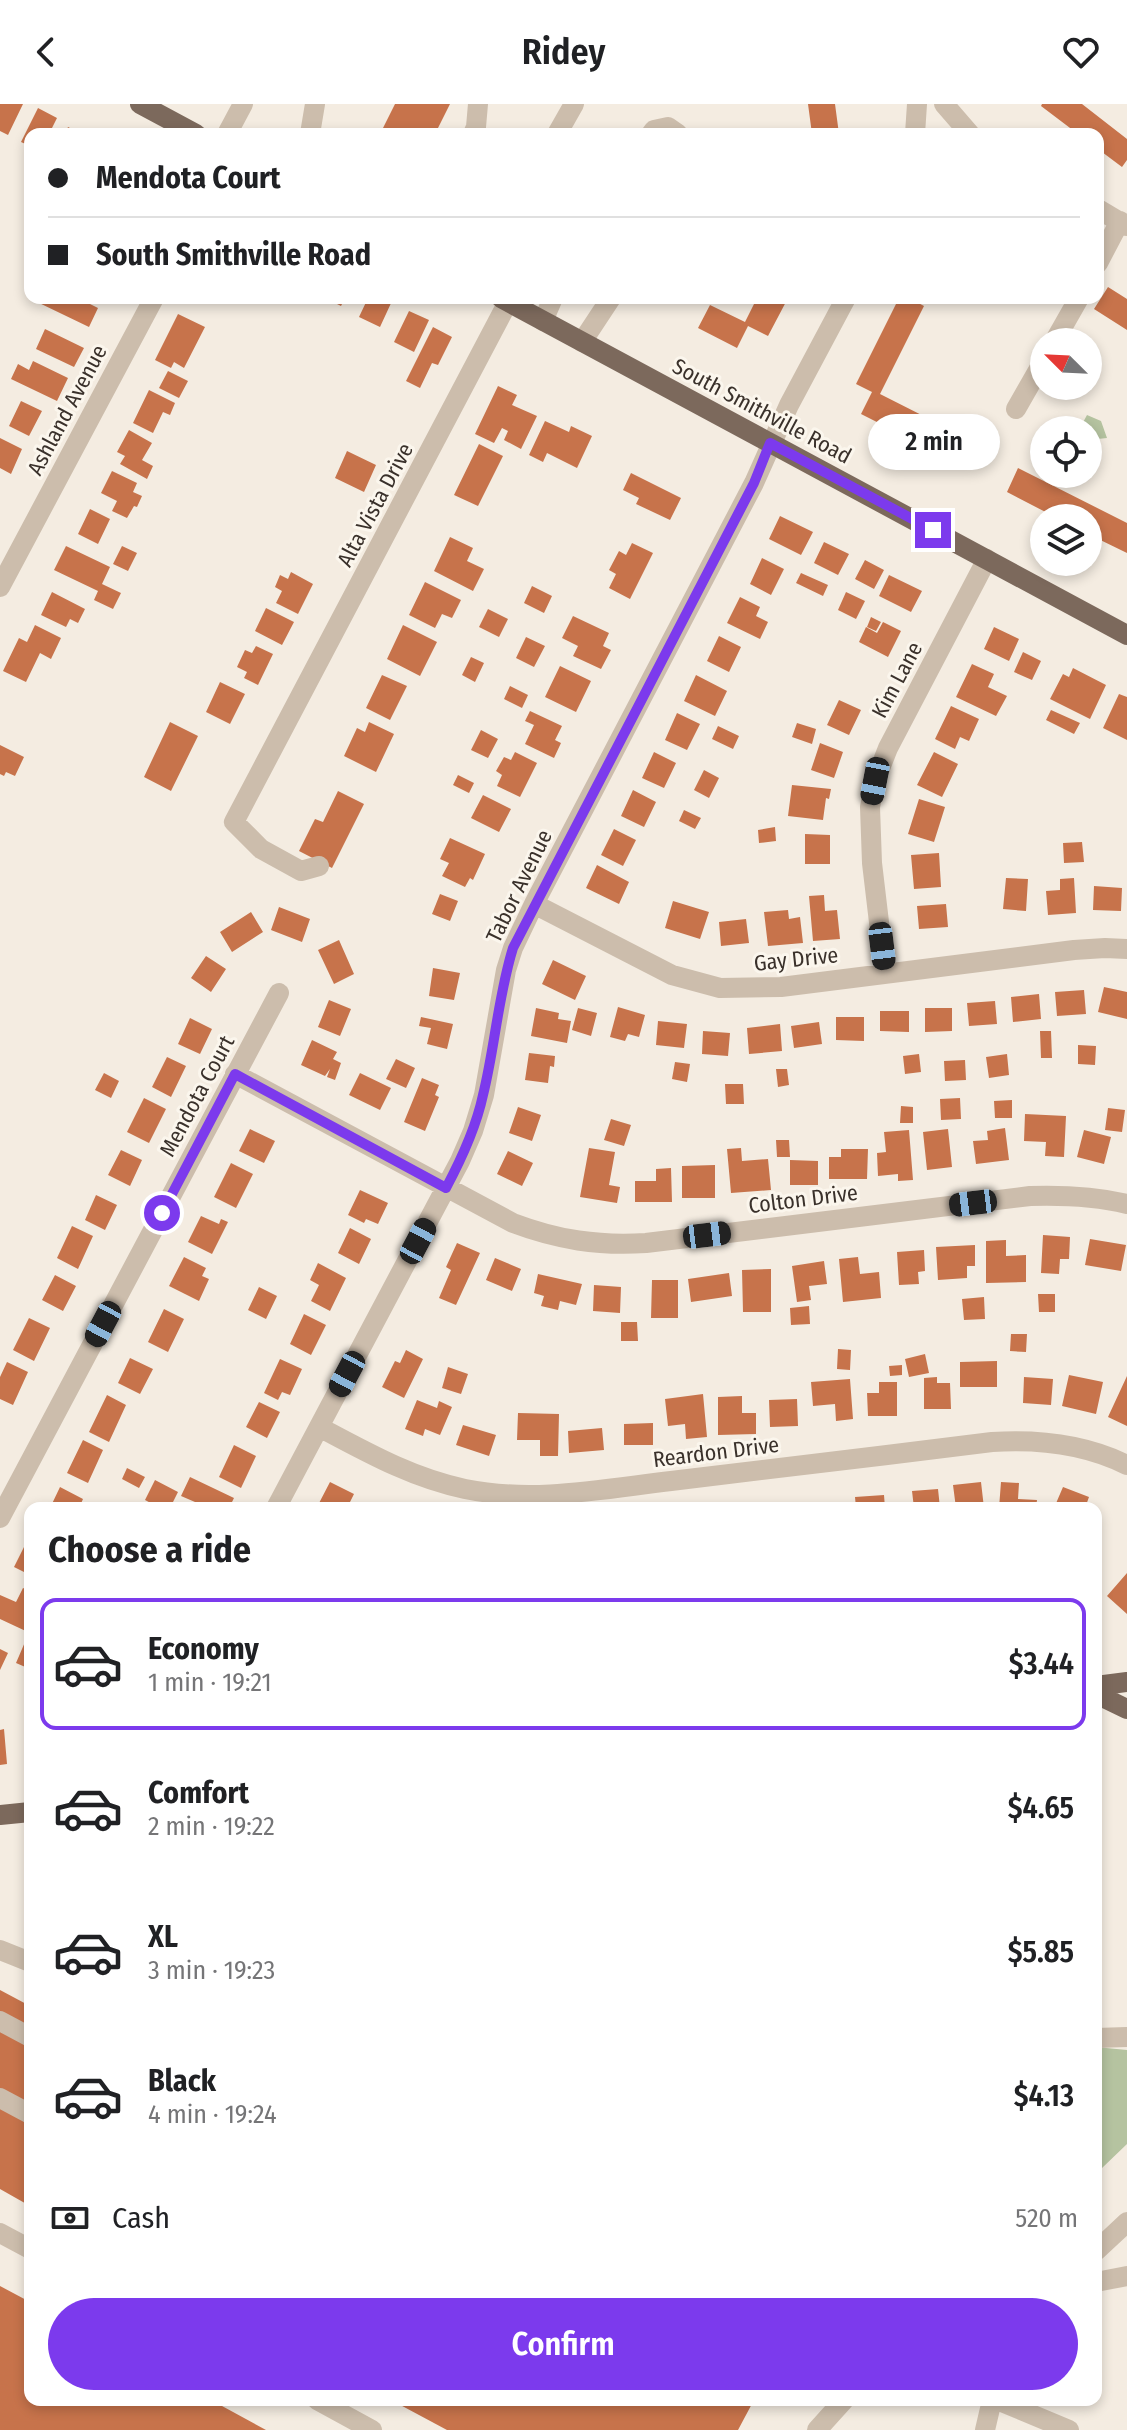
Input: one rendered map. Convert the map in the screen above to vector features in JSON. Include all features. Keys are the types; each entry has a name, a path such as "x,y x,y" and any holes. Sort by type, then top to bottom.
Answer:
{"main road":[{"path":"140,104 185,128"},
{"name":"South Smithville Road","path":"511,304 1127,635"},
{"path":"1102,1685 1127,1682"},
{"path":"1102,1697 1127,1709"},
{"path":"0,1815 24,1813"}],"street":[{"path":"230,128 243,104"},
{"path":"311,128 315,104"},
{"path":"476,128 478,104"},
{"path":"560,128 574,104"},
{"path":"915,128 917,104"},
{"path":"944,104 965,128"},
{"path":"1104,213 1123,224 1104,254"},
{"name":"Ashland Avenue","path":"2,580 151,304"},
{"name":"Alta Vista Drive","path":"319,866 301,871 261,849 234,822 502,304"},
{"path":"543,321 550,304"},
{"path":"582,342 607,304"},
{"name":"Tabor Avenue","path":"279,1502 446,1188 473,1131 484,1095 506,970 513,948 754,483 770,443 843,304"},
{"path":"1062,328 1076,304"},
{"path":"1016,409 1030,384"},
{"name":"Kim Lane","path":"885,973 870,834 870,807 875,781 888,748 987,559"},
{"name":"Gay Drive","path":"534,904 672,975 720,988 781,987 1074,950 1127,949"},
{"name":"Mendota Court","path":"0,1518 279,993"},
{"name":"Colton Drive","path":"235,1074 513,1223 579,1242 622,1244 1030,1196 1093,1197 1127,1204"},
{"name":"Reardon Drive","path":"319,1427 376,1457 433,1481 465,1489 518,1495 592,1491 992,1442 1032,1440 1058,1443 1127,1465"},
{"path":"0,1950 24,1960"},
{"path":"0,2021 24,2034"},
{"path":"1102,2038 1127,2037"},
{"path":"0,2098 24,2111"},
{"path":"1102,2245 1127,2222"},
{"path":"0,2233 24,2246"},
{"path":"1102,2281 1127,2276"},
{"path":"328,2406 372,2430"},
{"path":"817,2430 834,2406"},
{"path":"985,2430 992,2406"},
{"path":"1009,2406 1069,2430"}],"green space":[{"path":"1102,2048 1127,2050 1127,2144 1102,2168"}],"building":[{"path":"0,104 23,104 8,135 0,131"},
{"path":"395,104 450,104 438,128 383,128"},
{"path":"808,104 835,104 838,128 811,128"},
{"path":"1082,104 1127,139 1127,160 1122,167 1104,154 1104,128 1070,128 1041,106"},
{"path":"38,108 57,118 52,128 28,128"},
{"path":"1108,287 1127,299 1127,330 1094,309 1097,304 1104,304 1104,293"},
{"path":"41,304 90,304 98,308 89,327"},
{"path":"365,304 391,304 380,327 359,317"},
{"path":"754,304 785,304 768,336 748,326 737,348 698,328 710,305 745,322"},
{"path":"896,304 924,306 880,394 963,436 952,460 861,414 872,392 856,384"},
{"path":"409,311 429,320 414,352 394,342"},
{"path":"178,314 205,327 184,368 174,362 171,368 155,360"},
{"path":"433,327 452,337 438,365 432,363 420,388 406,381"},
{"path":"45,329 84,348 74,367 36,349"},
{"path":"33,361 68,378 57,401 11,379 18,364 29,370"},
{"path":"168,371 188,381 179,398 159,388"},
{"path":"498,386 517,395 512,405 537,416 521,449 504,440 508,431 502,428 494,443 475,434"},
{"path":"149,390 175,403 170,415 163,412 153,433 133,423"},
{"path":"21,401 42,411 29,436 9,426"},
{"path":"545,421 569,432 571,426 592,436 577,468 547,453 543,462 529,455"},
{"path":"129,430 152,443 142,460 153,466 147,479 120,464 125,456 117,452"},
{"path":"0,438 22,449 11,474 0,468"},
{"path":"479,444 503,456 478,506 454,495"},
{"path":"347,451 376,465 364,492 335,478"},
{"path":"1018,468 1030,474 1030,488 1058,488 1089,504 1030,504 1007,492"},
{"path":"112,471 137,483 133,492 142,496 127,518 112,511 117,501 101,493"},
{"path":"631,473 681,498 670,520 636,504 639,498 623,490"},
{"path":"90,509 110,519 98,544 78,534"},
{"path":"1102,510 1127,523 1127,553 1102,541"},
{"path":"780,516 813,532 801,555 769,539"},
{"path":"450,537 473,548 467,561 484,569 473,591 434,571"},
{"path":"824,542 849,554 838,575 814,563"},
{"path":"632,543 653,553 630,599 609,588 616,574 609,570 619,551 626,555"},
{"path":"66,546 110,567 102,584 121,593 113,609 94,600 98,591 54,570"},
{"path":"122,546 137,553 128,571 113,564"},
{"path":"762,558 784,569 771,595 750,584"},
{"path":"865,560 884,570 874,589 855,579"},
{"path":"291,572 313,584 298,614 276,603 282,591 275,587 280,575 288,579"},
{"path":"801,573 828,585 823,596 796,583"},
{"path":"889,575 922,591 911,612 879,596"},
{"path":"425,582 461,600 452,618 442,614 435,628 409,615"},
{"path":"532,586 552,596 544,613 524,603"},
{"path":"52,592 85,609 78,623 70,619 66,627 41,615"},
{"path":"846,592 865,601 856,619 838,610"},
{"path":"740,597 760,607 756,616 768,622 760,639 727,623"},
{"path":"266,608 294,622 282,645 255,631"},
{"path":"488,609 508,619 499,637 479,627"},
{"path":"573,616 609,633 603,646 611,650 601,669 573,656 578,646 562,638"},
{"path":"871,617 881,622 876,631 867,627"},
{"path":"883,622 901,631 888,657 859,642 866,627 877,633"},
{"path":"35,625 61,638 51,659 40,653 26,682 3,671 19,638 27,642"},
{"path":"403,625 437,642 420,676 387,659"},
{"path":"994,627 1019,639 1009,661 984,649"},
{"path":"719,636 741,647 729,672 707,661"},
{"path":"526,637 545,646 534,667 516,658"},
{"path":"256,646 273,654 258,685 244,678 247,672 237,667 245,650 252,653"},
{"path":"1023,652 1041,661 1032,680 1014,672"},
{"path":"471,657 484,663 475,682 462,675"},
{"path":"972,664 994,674 988,687 1007,696 996,716 956,697"},
{"path":"560,666 591,681 576,712 545,697"},
{"path":"1073,668 1106,685 1090,719 1050,699 1063,674 1069,677"},
{"path":"382,675 407,686 390,720 366,708"},
{"path":"696,675 727,691 715,716 684,701"},
{"path":"220,682 245,694 230,724 206,712"},
{"path":"510,686 528,695 522,708 504,699"},
{"path":"1119,694 1127,697 1127,740 1103,728"},
{"path":"839,700 861,710 849,735 827,725"},
{"path":"951,706 979,719 969,741 960,737 955,749 935,739"},
{"path":"1051,710 1080,723 1074,734 1046,720"},
{"path":"530,711 562,726 555,740 561,743 554,758 525,744 534,725 525,721"},
{"path":"677,713 700,724 687,750 665,740"},
{"path":"170,722 198,736 171,791 144,777"},
{"path":"369,722 394,734 376,772 344,756 357,728 365,732"},
{"path":"797,723 816,729 812,744 792,737"},
{"path":"718,726 739,736 733,749 712,739"},
{"path":"481,730 498,739 488,758 471,750"},
{"path":"820,743 843,752 834,778 811,770"},
{"path":"0,745 24,757 15,776 6,772 4,776 0,774"},
{"path":"515,752 537,763 520,797 497,786 502,775 496,771 504,757 511,760"},
{"path":"654,752 676,763 664,788 642,778"},
{"path":"934,752 958,764 942,797 917,785"},
{"path":"704,770 719,778 709,798 694,790"},
{"path":"458,775 474,783 469,793 453,785"},
{"path":"792,785 831,789 829,799 826,798 823,820 788,816"},
{"path":"633,790 656,802 644,827 621,816"},
{"path":"338,791 364,804 332,868 299,851 315,819 323,822"},
{"path":"483,795 511,809 499,832 471,818"},
{"path":"919,799 945,807 934,842 908,834"},
{"path":"684,810 701,818 695,829 679,821"},
{"path":"775,827 776,841 759,843 758,830"},
{"path":"614,829 636,840 623,866 601,855"},
{"path":"805,834 830,835 830,864 805,864"},
{"path":"450,838 485,854 473,880 470,878 465,887 442,876 449,863 440,859"},
{"path":"1082,842 1084,862 1064,863 1063,843"},
{"path":"939,853 941,887 914,889 911,855"},
{"path":"597,865 629,882 619,904 586,888"},
{"path":"1006,878 1028,879 1026,911 1003,909"},
{"path":"1074,878 1076,913 1048,915 1046,891 1060,890 1060,879"},
{"path":"1094,886 1122,888 1121,911 1093,910"},
{"path":"440,894 458,901 450,921 432,914"},
{"path":"824,895 825,911 837,910 840,939 813,941 809,896"},
{"path":"673,901 709,912 700,939 665,928"},
{"path":"946,904 948,927 919,929 917,906"},
{"path":"279,907 310,919 302,942 271,930"},
{"path":"788,910 789,919 800,917 803,943 768,946 764,912"},
{"path":"251,912 263,932 232,952 220,932"},
{"path":"746,919 749,943 721,946 719,922"},
{"path":"339,940 354,974 334,984 318,950"},
{"path":"206,956 226,969 211,992 191,978"},
{"path":"553,960 586,976 575,1000 542,984"},
{"path":"433,968 460,973 454,1000 429,996"},
{"path":"1104,987 1127,992 1127,1019 1098,1012"},
{"path":"1084,990 1086,1014 1057,1016 1055,992"},
{"path":"1039,994 1041,1019 1013,1022 1011,997"},
{"path":"329,1000 351,1009 340,1036 318,1027"},
{"path":"995,1001 997,1024 969,1026 967,1003"},
{"path":"618,1007 645,1015 639,1037 628,1034 625,1041 610,1037"},
{"path":"536,1008 559,1013 558,1019 571,1021 567,1043 531,1036"},
{"path":"578,1008 597,1013 591,1036 572,1030"},
{"path":"925,1008 952,1008 952,1031 925,1032"},
{"path":"880,1011 909,1011 909,1032 880,1031"},
{"path":"421,1017 453,1024 447,1049 427,1044 431,1028 419,1026"},
{"path":"836,1017 864,1017 864,1041 836,1040"},
{"path":"190,1018 212,1029 200,1054 178,1044"},
{"path":"658,1021 687,1024 684,1048 656,1045"},
{"path":"819,1022 822,1044 794,1048 791,1026"},
{"path":"780,1024 782,1051 749,1054 747,1028"},
{"path":"703,1031 730,1033 728,1056 702,1054"},
{"path":"1040,1031 1051,1031 1052,1058 1041,1058"},
{"path":"312,1040 337,1052 333,1059 341,1063 335,1080 327,1077 330,1069 325,1076 301,1065"},
{"path":"1078,1045 1096,1046 1095,1065 1078,1064"},
{"path":"529,1053 555,1056 548,1083 525,1080"},
{"path":"919,1054 921,1072 905,1074 903,1056"},
{"path":"1007,1054 1009,1075 989,1078 986,1057"},
{"path":"167,1057 186,1066 171,1097 152,1087"},
{"path":"396,1059 415,1068 406,1088 386,1079"},
{"path":"965,1060 966,1080 945,1081 944,1061"},
{"path":"675,1062 690,1064 687,1082 672,1079"},
{"path":"776,1069 787,1069 789,1085 778,1087"},
{"path":"104,1073 119,1081 111,1098 95,1090"},
{"path":"360,1073 391,1088 380,1110 349,1095"},
{"path":"422,1078 439,1085 435,1095 439,1097 425,1131 404,1122"},
{"path":"725,1084 743,1084 744,1104 726,1104"},
{"path":"144,1098 166,1109 149,1143 127,1132"},
{"path":"960,1098 961,1119 941,1120 940,1099"},
{"path":"1012,1100 1012,1118 995,1118 994,1101"},
{"path":"901,1106 913,1107 913,1123 900,1123"},
{"path":"518,1107 541,1115 532,1141 509,1133"},
{"path":"1108,1108 1125,1110 1122,1132 1105,1130"},
{"path":"1025,1114 1066,1116 1064,1157 1045,1156 1046,1142 1024,1141"},
{"path":"611,1119 631,1125 624,1146 604,1140"},
{"path":"1005,1128 1009,1160 976,1164 973,1141 988,1140 987,1131"},
{"path":"250,1129 275,1141 264,1163 239,1151"},
{"path":"948,1129 952,1167 927,1170 923,1132"},
{"path":"909,1130 913,1180 898,1181 898,1174 878,1176 877,1153 886,1152 884,1132"},
{"path":"1084,1130 1111,1137 1104,1164 1077,1157"},
{"path":"776,1140 789,1140 790,1157 777,1157"},
{"path":"589,1148 615,1152 609,1185 620,1187 617,1203 580,1197"},
{"path":"741,1148 742,1161 768,1159 771,1190 731,1193 727,1149"},
{"path":"841,1149 868,1149 867,1179 829,1179 829,1157 841,1157"},
{"path":"121,1150 142,1160 130,1186 108,1175"},
{"path":"508,1151 533,1163 522,1186 497,1174"},
{"path":"790,1160 818,1161 818,1185 790,1185"},
{"path":"231,1163 253,1174 236,1208 214,1197"},
{"path":"715,1165 715,1198 682,1198 682,1166"},
{"path":"671,1168 672,1202 635,1202 635,1181 656,1181 656,1169"},
{"path":"360,1190 388,1203 378,1224 366,1219 364,1223 348,1215"},
{"path":"96,1195 117,1205 105,1230 85,1220"},
{"path":"201,1216 219,1224 221,1219 228,1222 212,1254 188,1242"},
{"path":"72,1226 93,1236 78,1269 57,1258"},
{"path":"350,1228 371,1239 359,1264 338,1253"},
{"path":"1043,1235 1070,1237 1069,1259 1060,1259 1059,1274 1041,1273"},
{"path":"1090,1239 1126,1245 1121,1271 1085,1265"},
{"path":"1006,1240 1006,1256 1026,1255 1026,1282 986,1283 986,1241"},
{"path":"457,1243 480,1253 456,1305 439,1298 451,1270 446,1267"},
{"path":"975,1245 975,1266 967,1266 967,1278 938,1280 936,1247"},
{"path":"924,1250 925,1271 918,1272 919,1284 899,1285 897,1252"},
{"path":"184,1257 206,1268 202,1276 209,1279 199,1301 169,1286"},
{"path":"858,1257 860,1274 879,1272 881,1298 843,1302 839,1259"},
{"path":"495,1258 521,1269 512,1291 486,1280"},
{"path":"824,1261 827,1284 809,1286 811,1300 797,1302 792,1266"},
{"path":"318,1263 346,1278 330,1311 311,1301 319,1285 310,1280"},
{"path":"771,1269 771,1312 743,1312 742,1270"},
{"path":"729,1273 732,1296 691,1302 688,1279"},
{"path":"538,1274 582,1284 576,1305 560,1301 558,1310 541,1306 544,1296 534,1293"},
{"path":"55,1275 76,1286 63,1311 42,1300"},
{"path":"652,1280 678,1280 678,1318 651,1318"},
{"path":"594,1285 621,1287 620,1313 593,1311"},
{"path":"259,1287 277,1296 266,1319 248,1310"},
{"path":"1038,1294 1055,1294 1055,1312 1039,1312"},
{"path":"984,1297 985,1319 964,1320 962,1299"},
{"path":"809,1306 810,1324 791,1325 790,1308"},
{"path":"164,1309 184,1319 168,1352 148,1342"},
{"path":"304,1314 326,1325 311,1355 290,1344"},
{"path":"29,1318 50,1328 34,1361 13,1350"},
{"path":"621,1322 637,1322 638,1341 621,1341"},
{"path":"1011,1334 1027,1334 1026,1352 1010,1351"},
{"path":"838,1349 851,1350 850,1370 837,1369"},
{"path":"406,1350 423,1359 404,1398 382,1387 395,1361 400,1363"},
{"path":"925,1354 929,1373 909,1377 905,1359"},
{"path":"130,1358 153,1369 140,1394 118,1383"},
{"path":"280,1359 302,1369 290,1395 282,1392 278,1400 264,1393"},
{"path":"997,1361 997,1387 960,1387 960,1362"},
{"path":"7,1362 28,1372 13,1405 0,1399 0,1377"},
{"path":"902,1365 902,1375 890,1376 889,1366"},
{"path":"448,1367 468,1374 461,1394 442,1388"},
{"path":"1069,1375 1103,1382 1096,1414 1062,1406"},
{"path":"1127,1376 1127,1426 1108,1417"},
{"path":"937,1377 937,1383 950,1383 951,1409 924,1409 924,1378"},
{"path":"1024,1377 1053,1379 1051,1405 1023,1403"},
{"path":"850,1379 853,1419 836,1421 835,1404 813,1406 811,1382"},
{"path":"879,1382 897,1382 897,1416 868,1416 867,1393 879,1393"},
{"path":"703,1394 707,1437 686,1439 685,1424 668,1426 665,1399"},
{"path":"107,1395 126,1405 109,1442 89,1432"},
{"path":"742,1396 742,1413 756,1413 756,1434 718,1435 718,1397"},
{"path":"797,1399 798,1426 770,1427 769,1400"},
{"path":"417,1400 437,1408 439,1401 452,1407 440,1435 425,1429 423,1436 405,1429"},
{"path":"259,1402 280,1412 267,1438 246,1427"},
{"path":"518,1413 559,1414 558,1456 540,1456 540,1440 517,1440"},
{"path":"653,1423 653,1445 624,1445 624,1424"},
{"path":"463,1425 496,1435 489,1456 456,1445"},
{"path":"602,1428 604,1450 569,1453 568,1431"},
{"path":"83,1440 103,1450 88,1483 67,1473"},
{"path":"234,1445 256,1456 241,1488 219,1477"},
{"path":"127,1468 145,1477 139,1488 122,1479"},
{"path":"190,1477 234,1498 232,1502 195,1502 181,1496"},
{"path":"155,1480 178,1492 173,1502 145,1500"},
{"path":"330,1482 354,1494 350,1502 320,1502"},
{"path":"981,1482 983,1502 955,1502 953,1485"},
{"path":"1001,1482 1019,1483 1018,1499 1037,1500 1037,1502 999,1502"},
{"path":"60,1487 83,1499 82,1502 53,1502"},
{"path":"1063,1487 1089,1497 1087,1502 1057,1502"},
{"path":"938,1489 939,1502 913,1502 912,1491"},
{"path":"884,1495 885,1502 855,1502 855,1497"},
{"path":"24,1547 24,1572 14,1567"},
{"path":"1127,1573 1127,1614 1107,1596"},
{"path":"24,1588 24,1630 0,1619 0,1595 16,1602"},
{"path":"24,1644 24,1666 16,1663"},
{"path":"0,1649 8,1653 0,1670"},
{"path":"4,1729 7,1764 0,1765 0,1730"},
{"path":"0,1990 24,2003 24,2203 0,2189"},
{"path":"0,2286 24,2299 24,2406 222,2406 266,2430 0,2430"},
{"path":"402,2406 751,2406 738,2430 447,2430"}],"route":[{"path":"162,1213 235,1074 446,1188 473,1131 484,1095 502,990 513,948 754,483 770,443 933,530"}]}
